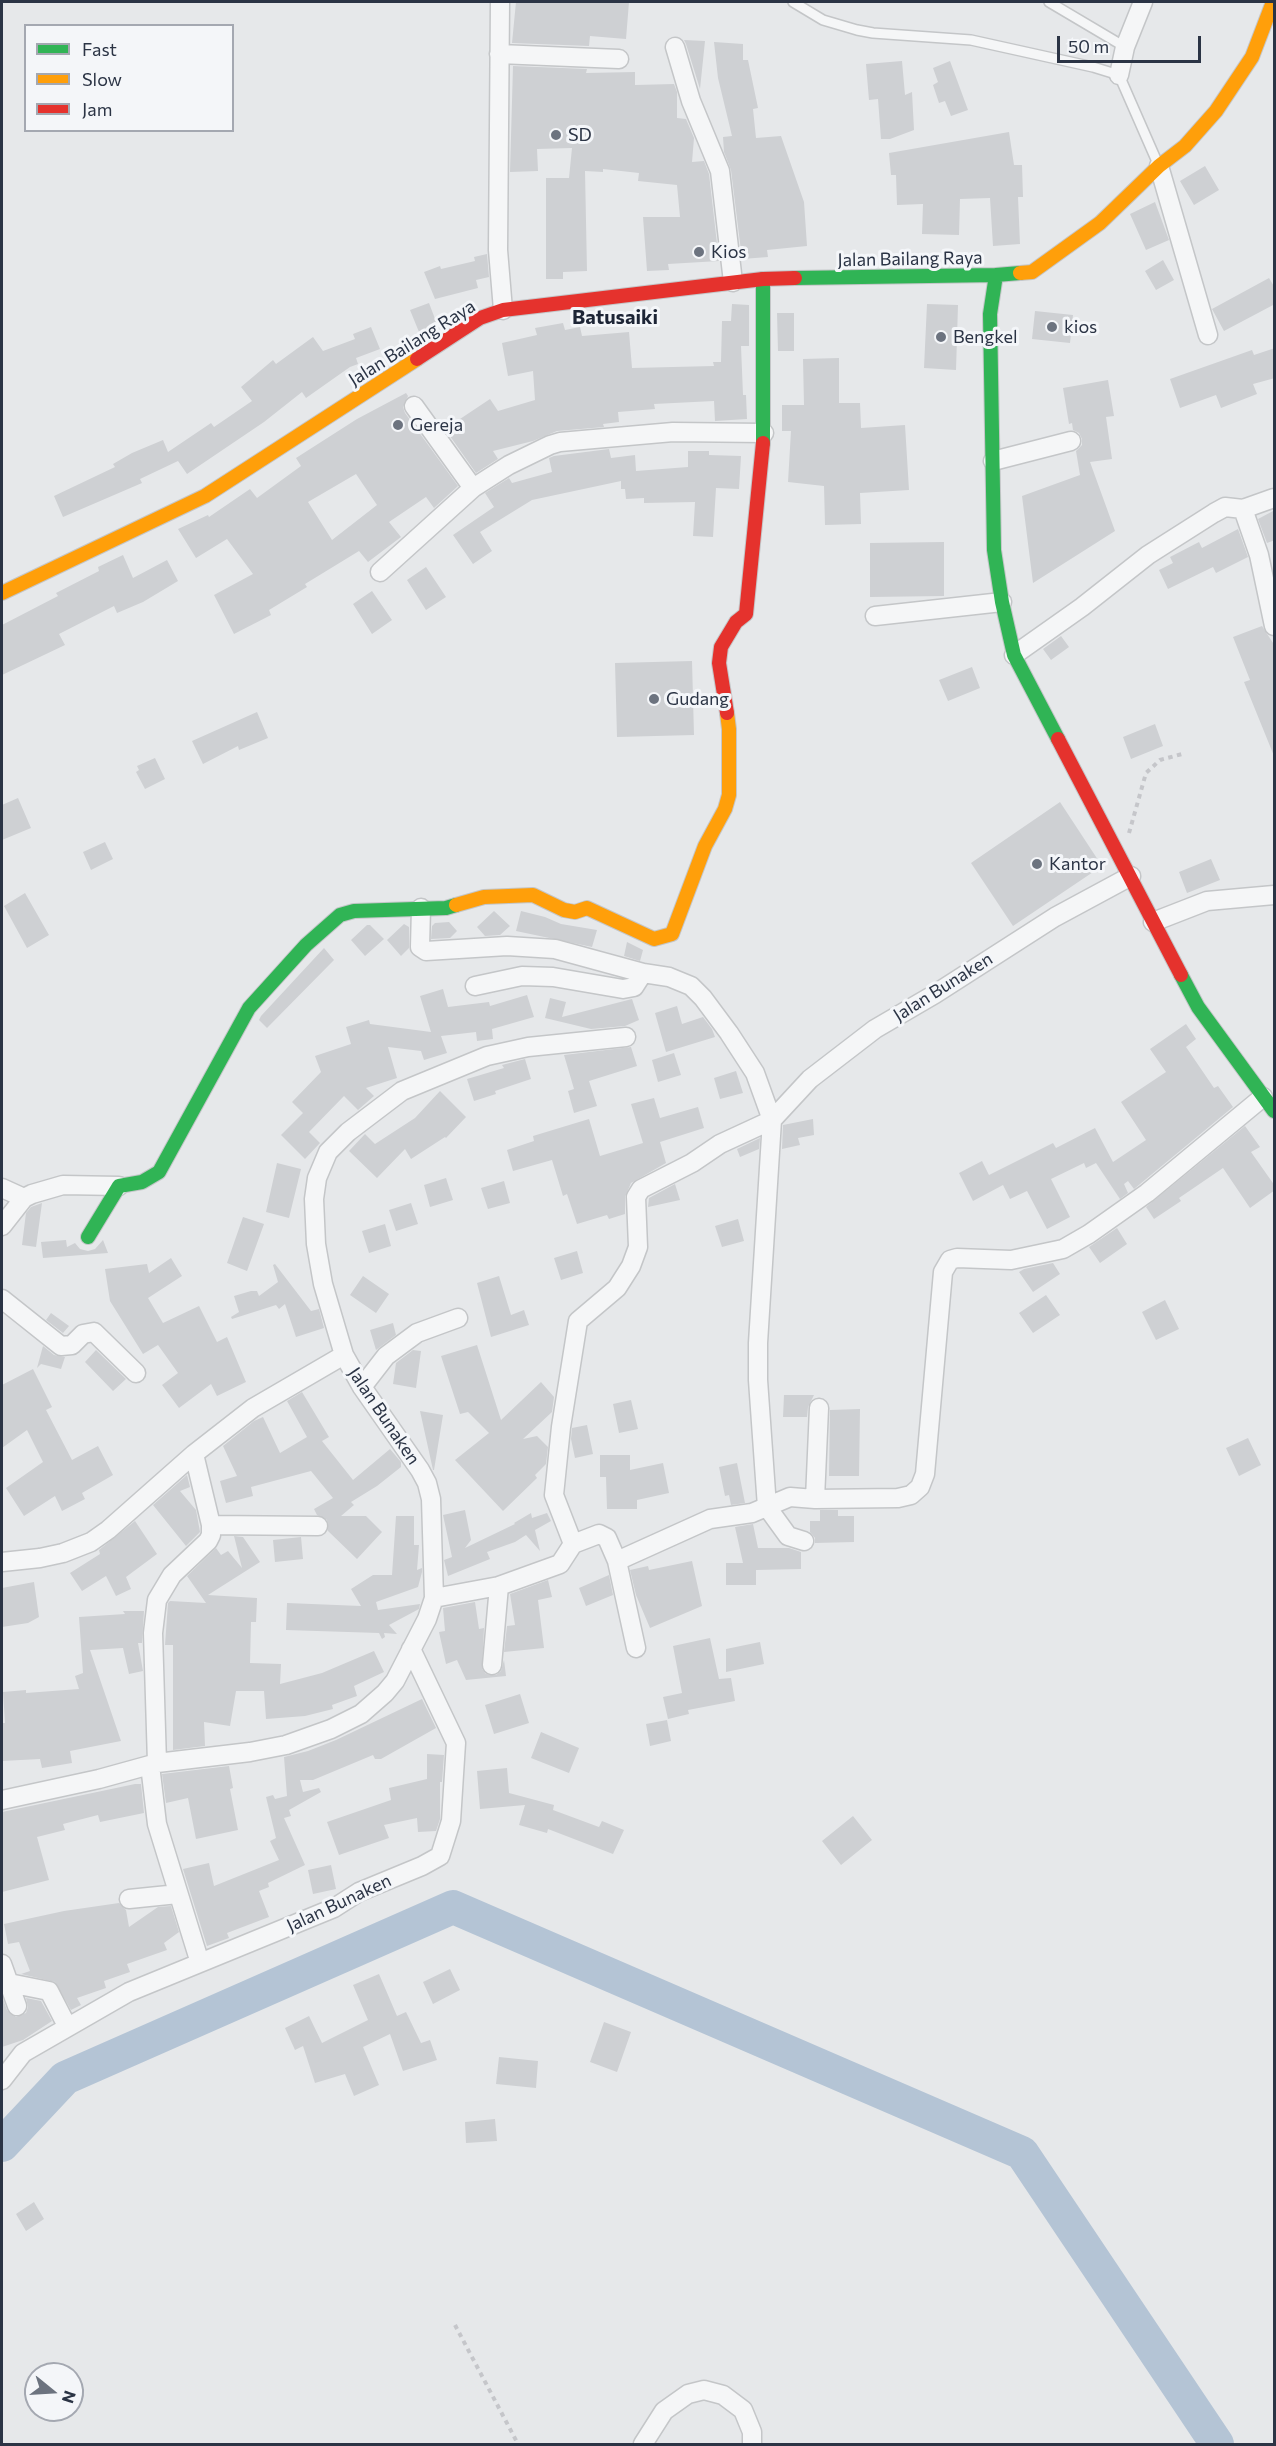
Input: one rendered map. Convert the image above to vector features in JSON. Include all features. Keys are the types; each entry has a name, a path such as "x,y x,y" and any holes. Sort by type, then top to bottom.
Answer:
{"main road":[{"name":"Jalan Bailang Raya","path":"2,592 205,496 480,318 503,310 763,279 974,286 996,275 1032,272 1101,223 1159,166 1185,146 1216,111 1252,57 1273,2"},
{"path":"996,275 990,314 994,550 1002,602 1014,655 1198,1006 1275,1111"},
{"path":"87,1237 119,1186 142,1182 159,1172 249,1008 322,928 340,915 354,911 446,908 484,897 533,895 564,910 575,912 587,908 654,939 672,934 705,846 725,809 729,795 729,729 719,663 721,647 729,632 746,614 764,433 763,279"},
{"path":"974,286 990,314"}],"street":[{"path":"500,2 498,250 503,310"},
{"path":"1119,75 1125,47 1143,2"},
{"path":"675,47 691,101 720,171 733,282"},
{"path":"499,54 619,58"},
{"path":"1159,166 1208,335"},
{"path":"414,406 473,488"},
{"path":"380,572 473,488 509,465 560,442 673,432 764,433"},
{"path":"993,461 1071,441"},
{"path":"1014,655 1082,607 1148,555 1204,519 1225,507 1243,509 1275,498"},
{"path":"1243,509 1259,555 1275,626"},
{"path":"875,616 1002,602"},
{"name":"Jalan Bunaken","path":"573,1544 554,1495 561,1427 578,1321 617,1288 631,1266 638,1247 636,1197 640,1189 692,1163 720,1144 772,1120 810,1079 875,1029 936,994 1055,917 1131,876"},
{"path":"1153,922 1207,901 1275,895"},
{"path":"421,908 420,947 426,951 507,946 555,949 644,973 669,977 691,986 729,1033 755,1073 772,1120 758,1343 758,1380 767,1508 788,1536 804,1541"},
{"path":"475,986 522,976 553,977 623,988 634,987 644,973"},
{"name":"Jalan Bunaken","path":"2,1800 99,1779 153,1764 271,1749 332,1730 361,1714 395,1681 427,1619 434,1598 431,1499 427,1482 362,1387 344,1355 323,1284 314,1218 317,1178 328,1152 348,1132 402,1091 487,1056 528,1047 626,1036"},
{"path":"617,1561 710,1519 767,1508 790,1497 898,1498 911,1495 920,1487 925,1474 943,1272 950,1260 957,1258 1011,1260 1063,1248 1089,1234 1147,1193 1263,1097"},
{"path":"2,1226 24,1198 63,1185 119,1186"},
{"path":"2,1188 24,1198"},
{"path":"2,1299 61,1346 72,1345 83,1334 93,1332 136,1373"},
{"path":"362,1387 386,1356 417,1333 458,1318"},
{"path":"2,1562 63,1553 91,1542 108,1530 194,1454 253,1408 344,1355"},
{"path":"815,1499 819,1408"},
{"path":"194,1454 211,1525 208,1542 172,1575 157,1600 153,1633 153,1764 157,1824 177,1894 201,1963"},
{"path":"211,1525 318,1526"},
{"path":"434,1598 499,1586 560,1564 573,1544 600,1534 604,1535 611,1544 617,1561 636,1648"},
{"path":"492,1665 499,1586"},
{"name":"Jalan Bunaken","path":"2,2080 23,2054 67,2026 129,1992 334,1908 358,1892 422,1866 440,1856 452,1821 456,1743 411,1649"},
{"path":"129,1899 177,1894"},
{"path":"4,1972 49,1992 67,2026"},
{"path":"4,1972 17,2006"},
{"path":"643,2445 664,2411 688,2394 704,2390 723,2395 743,2410 752,2432 752,2445"}],"lane":[{"path":"793,2 823,20 865,31 971,40 1093,67 1119,75 1159,166"},
{"path":"1049,2 1125,47"}],"path":[{"path":"1118,856 1133,825 1146,773 1160,760 1182,754"},
{"path":"455,2325 518,2445"}],"building":[{"path":"516,2 629,2 626,39 590,36 589,46 512,43"},
{"path":"684,40 705,41 700,89 686,44"},
{"path":"714,42 743,44 743,60 748,60 758,108 753,109 756,138 781,136 804,202 807,246 767,250 768,257 742,259 731,170 724,152 723,137 732,136 718,78"},
{"path":"902,61 905,95 912,92 914,130 890,139 881,139 878,99 869,100 866,64"},
{"path":"950,61 968,110 951,116 945,101 939,103 933,85 938,82 933,68"},
{"path":"513,66 587,69 586,73 635,72 635,85 674,84 677,92 677,118 686,119 694,138 692,162 704,161 709,174 719,261 668,264 669,270 647,271 643,217 680,217 677,185 638,181 639,173 603,169 603,172 585,171 587,271 563,272 563,279 546,279 546,178 569,178 572,148 537,149 538,171 510,172"},
{"path":"1009,132 1014,165 1022,165 1023,197 1018,197 1020,244 993,246 990,198 960,199 959,235 922,234 923,204 897,205 896,175 891,175 889,153"},
{"path":"1205,166 1219,190 1194,205 1180,181"},
{"path":"1155,202 1169,240 1146,250 1130,214"},
{"path":"487,254 489,277 476,280 478,288 435,299 424,272 440,266 441,269 475,261 474,257"},
{"path":"1163,260 1174,280 1156,290 1145,271"},
{"path":"1269,278 1275,288 1275,304 1224,331 1212,309"},
{"path":"429,303 437,324 419,332 410,310"},
{"path":"732,304 749,305 749,346 741,346 743,395 746,395 747,419 715,421 714,401 654,404 655,409 618,412 619,422 603,424 604,427 557,431 533,441 493,451 498,459 476,473 445,429 490,399 498,411 535,400 533,371 508,376 502,343 537,335 535,328 563,323 565,330 580,327 582,336 629,332 632,368 714,366 713,362 721,362 722,321 731,321"},
{"name":"Bengkel","path":"927,304 958,305 956,370 924,368"},
{"name":"kios","path":"1035,311 1073,315 1070,343 1032,339"},
{"path":"777,313 794,313 794,351 778,351"},
{"path":"371,327 380,349 356,358 358,364 350,367 306,398 302,392 264,422 187,474 178,461 140,479 142,483 63,517 54,496 115,467 113,464 132,453 163,440 168,452 211,423 214,427 252,401 241,387 273,360 276,364 313,337 323,351 355,339 353,334"},
{"path":"1275,348 1275,378 1253,384 1257,394 1221,408 1216,395 1180,408 1170,379 1252,350 1254,355"},
{"path":"839,358 839,403 860,403 861,428 905,425 909,490 860,493 861,524 825,525 824,486 788,482 791,431 782,431 782,405 804,405 803,359"},
{"path":"1108,380 1114,416 1106,417 1112,459 1090,462 1115,531 1033,583 1022,496 1080,475 1076,451 1082,445 1082,439 1079,433 1073,430 1072,423 1069,424 1063,388"},
{"path":"406,393 408,396 403,407 405,413 458,486 434,508 426,497 389,522 401,537 368,562 359,551 305,584 307,587 269,610 271,615 234,634 214,595 253,574 227,539 196,558 178,529 208,515 209,517 250,489 257,498 301,466 296,458 357,419","holes":["356,474 377,505 332,540 308,502"]},
{"path":"609,449 611,458 635,455 636,471 688,467 688,451 709,451 709,455 741,456 739,489 716,488 713,537 693,536 695,502 644,503 644,498 626,499 625,489 621,489 621,481 532,500 480,532 492,551 473,564 453,535 494,507 485,493 509,478 512,483 552,472 549,458 554,456"},
{"path":"1275,510 1275,540 1267,543 1258,519"},
{"path":"1238,529 1248,557 1216,573 1213,567 1168,589 1159,570 1173,563 1170,557 1199,542 1202,548"},
{"path":"944,542 944,596 870,597 870,543"},
{"path":"123,555 133,578 167,560 178,581 143,602 117,613 114,606 59,634 65,645 2,675 2,625 58,596 56,593 99,571 98,567"},
{"path":"426,567 446,597 426,610 407,580"},
{"path":"372,591 392,620 372,634 353,604"},
{"path":"1262,626 1275,646 1274,756 1244,682 1250,680 1233,637"},
{"path":"1061,636 1069,647 1051,660 1043,649"},
{"name":"Gudang","path":"692,661 694,735 617,737 615,663"},
{"path":"972,667 980,688 948,701 939,680"},
{"path":"257,712 268,738 239,750 238,746 203,764 192,741"},
{"path":"1155,724 1163,746 1131,759 1123,737"},
{"path":"155,758 165,779 145,789 136,772 139,770 137,766"},
{"path":"18,798 31,828 2,840 2,805"},
{"name":"Kantor","path":"1060,802 1102,866 1013,926 971,863"},
{"path":"105,842 113,859 91,870 83,852"},
{"path":"1211,859 1220,880 1187,893 1179,872"},
{"path":"25,893 49,935 27,948 4,906"},
{"path":"494,911 510,926 500,935 485,936 477,927"},
{"path":"521,911 561,924 597,930 592,947 516,931"},
{"path":"449,922 457,931 450,938 431,939 432,926 435,923"},
{"path":"404,924 409,927 409,948 401,956 387,940"},
{"path":"367,925 370,925 384,939 365,956 351,940"},
{"path":"627,942 643,950 640,961 624,956"},
{"path":"324,948 334,960 267,1028 259,1020 261,1016"},
{"path":"443,989 448,1007 489,1002 490,1006 527,995 534,1017 492,1029 493,1039 477,1041 476,1032 441,1036 447,1053 424,1060 421,1051 388,1047 397,1078 366,1088 374,1096 358,1110 344,1096 309,1132 320,1143 305,1159 281,1135 303,1113 292,1102 321,1072 315,1056 351,1044 346,1027 369,1020 370,1024 431,1032 420,996"},
{"path":"550,998 566,1002 562,1017 632,999 639,1020 625,1026 591,1029 545,1018"},
{"path":"677,1006 682,1024 703,1017 715,1037 666,1052 655,1013"},
{"path":"1186,1024 1196,1039 1186,1047 1214,1088 1218,1086 1233,1107 1134,1189 1128,1181 1124,1184 1128,1193 1120,1199 1096,1163 1086,1168 1084,1163 1051,1179 1070,1217 1047,1229 1027,1191 1010,1199 1003,1185 973,1201 959,1173 982,1161 989,1175 1053,1143 1056,1148 1095,1128 1113,1162 1146,1140 1121,1102 1166,1072 1150,1049"},
{"path":"631,1047 637,1066 589,1081 597,1106 574,1113 568,1091 574,1089 564,1055"},
{"path":"674,1053 681,1075 658,1082 652,1060"},
{"path":"525,1059 531,1079 474,1101 467,1079 504,1068 502,1065"},
{"path":"736,1071 743,1093 720,1099 714,1078"},
{"path":"440,1091 466,1117 446,1138 411,1159 405,1149 377,1178 349,1151 365,1134 375,1144 415,1118"},
{"path":"654,1098 660,1118 698,1107 704,1128 660,1142 666,1163 631,1183 625,1197 625,1214 609,1219 607,1215 577,1224 567,1194 563,1196 552,1160 513,1171 507,1150 534,1141 533,1136 589,1119 600,1156 643,1143 631,1104"},
{"path":"813,1119 814,1135 798,1138 800,1145 782,1149 783,1125"},
{"path":"1245,1126 1260,1147 1251,1152 1275,1186 1275,1190 1250,1208 1223,1168 1179,1198 1181,1201 1154,1219 1146,1207"},
{"path":"760,1138 759,1149 740,1157 737,1149"},
{"path":"277,1163 301,1169 289,1218 266,1212"},
{"path":"446,1178 453,1200 430,1207 424,1185"},
{"path":"504,1181 510,1203 488,1209 481,1188"},
{"path":"675,1184 680,1200 648,1207 649,1198"},
{"path":"42,1203 36,1247 22,1245 26,1213 31,1207"},
{"path":"411,1203 418,1224 396,1231 389,1210"},
{"path":"243,1217 264,1224 247,1271 227,1263"},
{"path":"738,1219 744,1241 722,1247 715,1226"},
{"path":"385,1224 391,1246 369,1253 362,1231"},
{"path":"1117,1228 1127,1244 1100,1263 1089,1247"},
{"path":"66,1240 67,1247 75,1243 80,1249 88,1251 95,1249 103,1240 108,1253 43,1258 41,1242"},
{"path":"577,1251 583,1273 561,1280 554,1258"},
{"path":"171,1258 182,1276 148,1298 163,1323 199,1306 217,1342 227,1337 246,1382 217,1396 211,1384 179,1408 162,1385 178,1373 158,1345 143,1354 110,1301 105,1269 147,1264 149,1273"},
{"path":"1053,1263 1060,1274 1033,1292 1019,1272"},
{"path":"275,1264 311,1311 319,1309 324,1328 296,1337 285,1304 279,1309 276,1305 232,1319 231,1317 239,1312 234,1296 257,1291 259,1296 278,1282 273,1265"},
{"path":"363,1276 389,1294 376,1313 350,1295"},
{"path":"499,1276 511,1315 524,1310 529,1325 491,1337 477,1283"},
{"path":"1046,1295 1060,1315 1033,1333 1019,1313"},
{"path":"1165,1300 1179,1329 1156,1340 1142,1312"},
{"path":"51,1313 69,1326 63,1333 46,1320"},
{"path":"393,1323 396,1335 376,1350 370,1330"},
{"path":"477,1345 501,1420 541,1382 554,1397 552,1412 523,1439 537,1436 548,1447 546,1464 535,1475 537,1478 503,1511 455,1460 489,1433 468,1412 460,1414 441,1356"},
{"path":"43,1346 54,1355 65,1357 61,1369 41,1364 37,1368"},
{"path":"96,1350 126,1379 113,1391 85,1362"},
{"path":"413,1350 421,1351 416,1388 393,1384 396,1363"},
{"path":"33,1369 52,1407 46,1410 72,1460 98,1446 113,1475 82,1493 85,1499 62,1511 55,1496 24,1516 6,1488 43,1462 27,1430 2,1448 2,1385"},
{"path":"302,1392 329,1437 322,1441 353,1480 390,1449 401,1462 401,1467 377,1486 351,1502 354,1505 341,1516 366,1516 382,1532 357,1559 328,1531 327,1520 317,1515 314,1509 333,1498 311,1471 251,1487 253,1496 226,1503 220,1481 237,1476 223,1446 254,1421 263,1417 280,1453 307,1437 287,1401"},
{"path":"784,1395 814,1395 808,1407 807,1417 783,1417"},
{"path":"631,1400 638,1429 619,1433 613,1404"},
{"path":"860,1409 859,1476 829,1476 830,1410"},
{"path":"420,1411 443,1415 434,1470 433,1470"},
{"path":"587,1425 593,1454 575,1458 571,1439 572,1428"},
{"path":"1248,1438 1261,1465 1239,1476 1226,1448"},
{"path":"600,1455 630,1455 630,1470 663,1463 669,1493 637,1500 637,1509 607,1509 606,1477 600,1477"},
{"path":"737,1463 745,1503 731,1505 729,1495 725,1496 719,1467"},
{"path":"187,1475 190,1487 180,1491 196,1510 200,1532 186,1546 153,1505"},
{"path":"465,1510 471,1540 465,1548 515,1524 531,1513 532,1518 547,1513 551,1521 535,1530 540,1551 526,1535 515,1542 487,1552 490,1559 448,1576 444,1560 452,1557 443,1515"},
{"path":"820,1510 838,1510 838,1516 854,1516 854,1542 815,1543 815,1538 810,1532 810,1521 820,1521"},
{"path":"396,1516 414,1516 414,1545 419,1545 417,1570 422,1568 418,1587 376,1602 378,1610 420,1604 419,1609 389,1625 397,1634 384,1633 385,1637 382,1639 379,1633 286,1630 287,1603 361,1606 351,1589 373,1575 392,1575"},
{"path":"135,1521 157,1554 126,1577 131,1589 116,1596 106,1576 82,1591 70,1573 100,1554 99,1550"},
{"path":"753,1524 758,1548 789,1548 801,1552 801,1569 756,1570 756,1585 726,1585 726,1563 743,1563 735,1527"},
{"path":"234,1536 243,1537 260,1562 208,1595 257,1598 256,1622 251,1622 250,1663 281,1664 280,1684 322,1673 374,1651 384,1672 354,1686 357,1696 332,1705 333,1709 305,1716 266,1719 264,1691 236,1691 230,1726 204,1722 205,1746 173,1750 173,1645 165,1645 168,1603 170,1601 206,1603 187,1576 216,1548 221,1555 228,1551 242,1568"},
{"path":"301,1537 303,1559 275,1562 273,1540"},
{"path":"692,1561 702,1606 650,1628 636,1595 630,1570 648,1566 649,1570"},
{"path":"609,1575 613,1595 586,1606 579,1588"},
{"path":"548,1580 552,1597 538,1600 544,1648 504,1652 507,1626 515,1625 510,1594"},
{"path":"34,1582 39,1617 28,1623 2,1627 2,1588"},
{"path":"475,1602 479,1629 484,1628 482,1669 486,1674 496,1675 501,1671 504,1660 506,1676 466,1680 457,1660 446,1664 439,1632 445,1631 443,1608"},
{"path":"123,1611 144,1611 142,1643 138,1643 143,1671 129,1674 123,1648 90,1650 121,1741 70,1751 72,1763 42,1768 40,1759 2,1761 2,1723 5,1723 3,1692 26,1690 26,1693 79,1689 75,1676 83,1673 79,1617 125,1614"},
{"path":"710,1638 719,1679 731,1678 735,1701 688,1710 689,1714 668,1719 663,1697 682,1693 673,1646"},
{"path":"760,1642 764,1664 726,1672 726,1649"},
{"path":"520,1694 529,1723 494,1734 485,1705"},
{"path":"422,1699 436,1728 381,1759 375,1759 373,1755 313,1780 300,1780 303,1792 319,1788 321,1792 289,1810 291,1816 284,1818 305,1865 268,1883 269,1887 259,1891 269,1917 227,1933 229,1938 207,1946 183,1869 209,1863 214,1886 279,1860 270,1841 276,1838 266,1797 273,1795 275,1799 287,1796 284,1757 336,1740"},
{"path":"667,1720 671,1741 650,1746 646,1724"},
{"path":"541,1732 579,1748 569,1773 531,1758"},
{"path":"427,1754 444,1755 442,1782 440,1782 440,1819 436,1831 418,1832 417,1818 384,1825 389,1838 339,1855 327,1822 391,1800 389,1788 427,1779"},
{"path":"229,1766 233,1788 230,1789 238,1830 196,1839 188,1798 166,1803 162,1774"},
{"path":"507,1768 509,1793 554,1805 553,1810 599,1827 602,1821 624,1830 613,1854 548,1829 547,1833 519,1825 525,1805 480,1809 477,1771"},
{"path":"141,1784 144,1813 100,1822 98,1815 63,1824 65,1830 37,1837 49,1880 2,1892 2,1812"},
{"path":"853,1816 872,1840 841,1865 822,1841"},
{"path":"331,1865 336,1889 313,1894 308,1870"},
{"path":"119,1903 126,1910 129,1927 158,1907 171,1906 179,1932 164,1943 167,1950 127,1964 130,1972 104,1981 106,1988 77,1998 81,2005 71,2010 55,1982 21,1974 30,1971 19,1942 8,1944 4,1924 64,1911"},
{"path":"450,1969 460,1990 433,2004 423,1982"},
{"path":"379,1974 397,2016 406,2012 421,2043 430,2040 437,2060 403,2071 390,2034 363,2047 379,2085 354,2096 345,2074 315,2083 303,2046 295,2050 285,2028 309,2016 322,2043 368,2020 353,1985"},
{"path":"2,1996 7,2010 16,2017 26,2013 28,2007 26,1998 41,2001 52,2021 23,2040 2,2047"},
{"path":"604,2022 631,2032 617,2072 590,2062"},
{"path":"499,2057 538,2061 536,2088 496,2084"},
{"path":"495,2119 497,2141 466,2143 465,2122"},
{"path":"34,2202 44,2219 26,2231 16,2214"}],"waterway":[{"path":"2,2145 65,2078 453,1907 1022,2153 1217,2444"}],"traffic: fast":[{"path":"1020,273 996,275 990,314 994,550 1002,602 1014,655 1058,739"},
{"path":"795,278 996,275"},
{"path":"763,279 763,443"},
{"path":"88,1237 119,1186 142,1182 159,1172 249,1008 306,945 340,915 354,911 446,908 456,905"},
{"path":"1181,975 1198,1007 1274,1111"}],"traffic: slow":[{"path":"1020,273 1032,272 1100,223 1159,166 1185,146 1216,111 1252,57 1273,2"},
{"path":"2,593 205,496 417,359"},
{"path":"456,905 484,897 533,895 564,910 575,912 587,908 654,939 672,934 705,846 725,809 729,795 727,713"}],"traffic: jam":[{"path":"417,359 480,318 503,310 763,279 795,278"},
{"path":"727,713 719,663 721,647 736,622 746,614 763,443"},
{"path":"1058,739 1181,975"}],"place":[{"name":"SD","path":"556,135"},
{"name":"Kios","path":"699,252"},
{"name":"kios","path":"1052,327"},
{"name":"Bengkel","path":"941,337"},
{"name":"Gereja","path":"398,425"},
{"name":"Gudang","path":"654,699"},
{"name":"Kantor","path":"1037,864"}],"district":[{"name":"Batusaiki","path":"615,317"}]}
